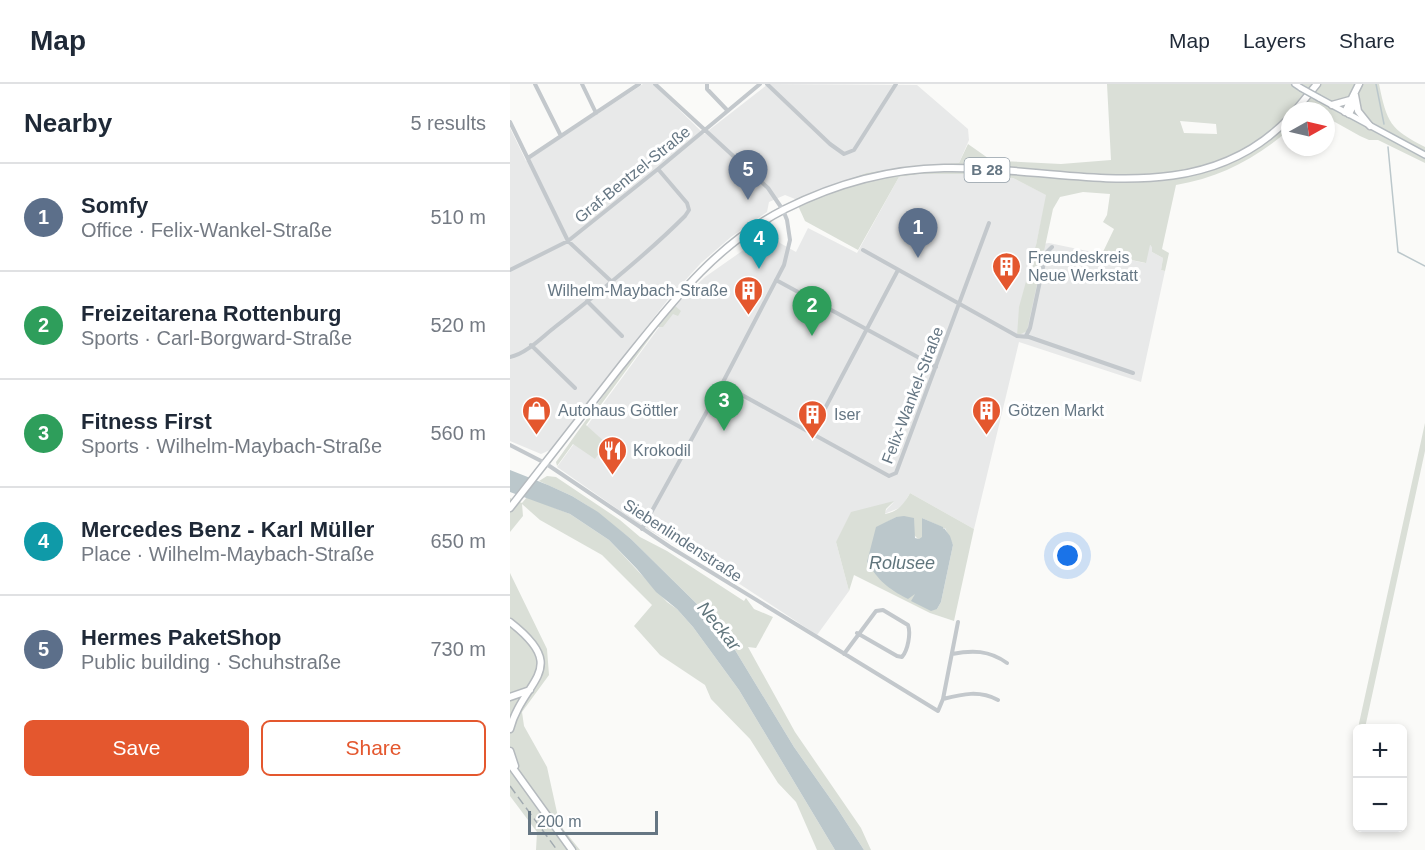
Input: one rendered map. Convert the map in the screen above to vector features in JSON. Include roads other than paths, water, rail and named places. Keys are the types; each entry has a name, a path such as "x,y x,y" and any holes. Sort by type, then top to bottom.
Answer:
{"main road":[{"path":"1295,84 1326,102"},
{"path":"1302,102 1317,84"},
{"path":"1347,113 1359,84"},
{"path":"1335,104 1353,99"},
{"path":"1353,99 1361,116 1370,126"},
{"path":"1335,107 1425,155"},
{"name":"B 28","path":"511,507 685,286 728,246 783,210 824,191 853,182 915,170 958,168 1117,179 1148,179 1180,175 1203,170 1233,158 1266,138 1281,125"},
{"path":"510,622 531,640 540,656 541,670 510,729"},
{"path":"510,697 530,690"},
{"path":"510,751 518,775"},
{"path":"510,764 572,850"}],"street":[{"path":"534,84 561,136"},
{"path":"582,84 596,112"},
{"path":"528,158 639,84"},
{"path":"642,529 722,384 776,280 790,246 788,226 783,210 768,189 655,84"},
{"path":"707,84 708,89 728,110"},
{"name":"Graf-Bentzel-Straße","path":"510,270 568,241 760,84"},
{"path":"767,84 830,144 844,154 854,150 896,84"},
{"path":"510,122 568,241 612,282"},
{"path":"510,357 517,356 587,302 681,221 689,210 687,203 658,169"},
{"name":"Felix-Wankel-Straße","path":"722,384 889,476 893,475 896,473 989,223"},
{"path":"1024,337 1029,333 1046,253 1052,247"},
{"path":"863,250 1017,336 1029,337 1133,373"},
{"path":"812,433 898,270"},
{"path":"776,280 936,366"},
{"path":"587,302 622,336"},
{"path":"531,345 575,388"},
{"name":"Siebenlindenstraße","path":"510,445 545,463 642,529 938,711 943,699"},
{"path":"844,654 857,633 876,611 883,610 908,625 910,629 902,657 857,633"},
{"path":"958,622 943,699 973,693 989,695 998,700"},
{"path":"952,654 979,651 1007,663"}],"water":[{"path":"510,470 572,496 598,512 631,539 702,609 732,645 794,747 864,850 835,850 739,690 677,609 656,592 609,540 570,514 510,492"},
{"name":"Rolusee","path":"896,517 914,518 915,538 922,537 922,518 943,527 953,545 941,602 937,609 931,611 911,601 915,594 908,599 889,587 867,562 876,527"}],"waterway":[{"path":"1376,84 1384,124"},
{"path":"1388,147 1398,252 1425,266"}],"railway":[{"path":"510,786 557,850"}],"place":[{"name":"Hermes PaketShop","path":"748,200"},
{"name":"Somfy","path":"918,258"},
{"name":"Mercedes Benz - Karl Müller","path":"759,269"},
{"name":"Freundeskreis Neue Werkstatt","path":"1007,292"},
{"name":"Wilhelm-Maybach-Straße","path":"749,316"},
{"name":"Freizeitarena Rottenburg","path":"812,336"},
{"name":"Fitness First","path":"724,431"},
{"name":"Autohaus Göttler","path":"537,436"},
{"name":"Götzen Markt","path":"987,436"},
{"name":"Iser","path":"813,440"},
{"name":"Krokodil","path":"612,476"}],"water label":[{"name":"Neckar","path":"719,626"}]}
